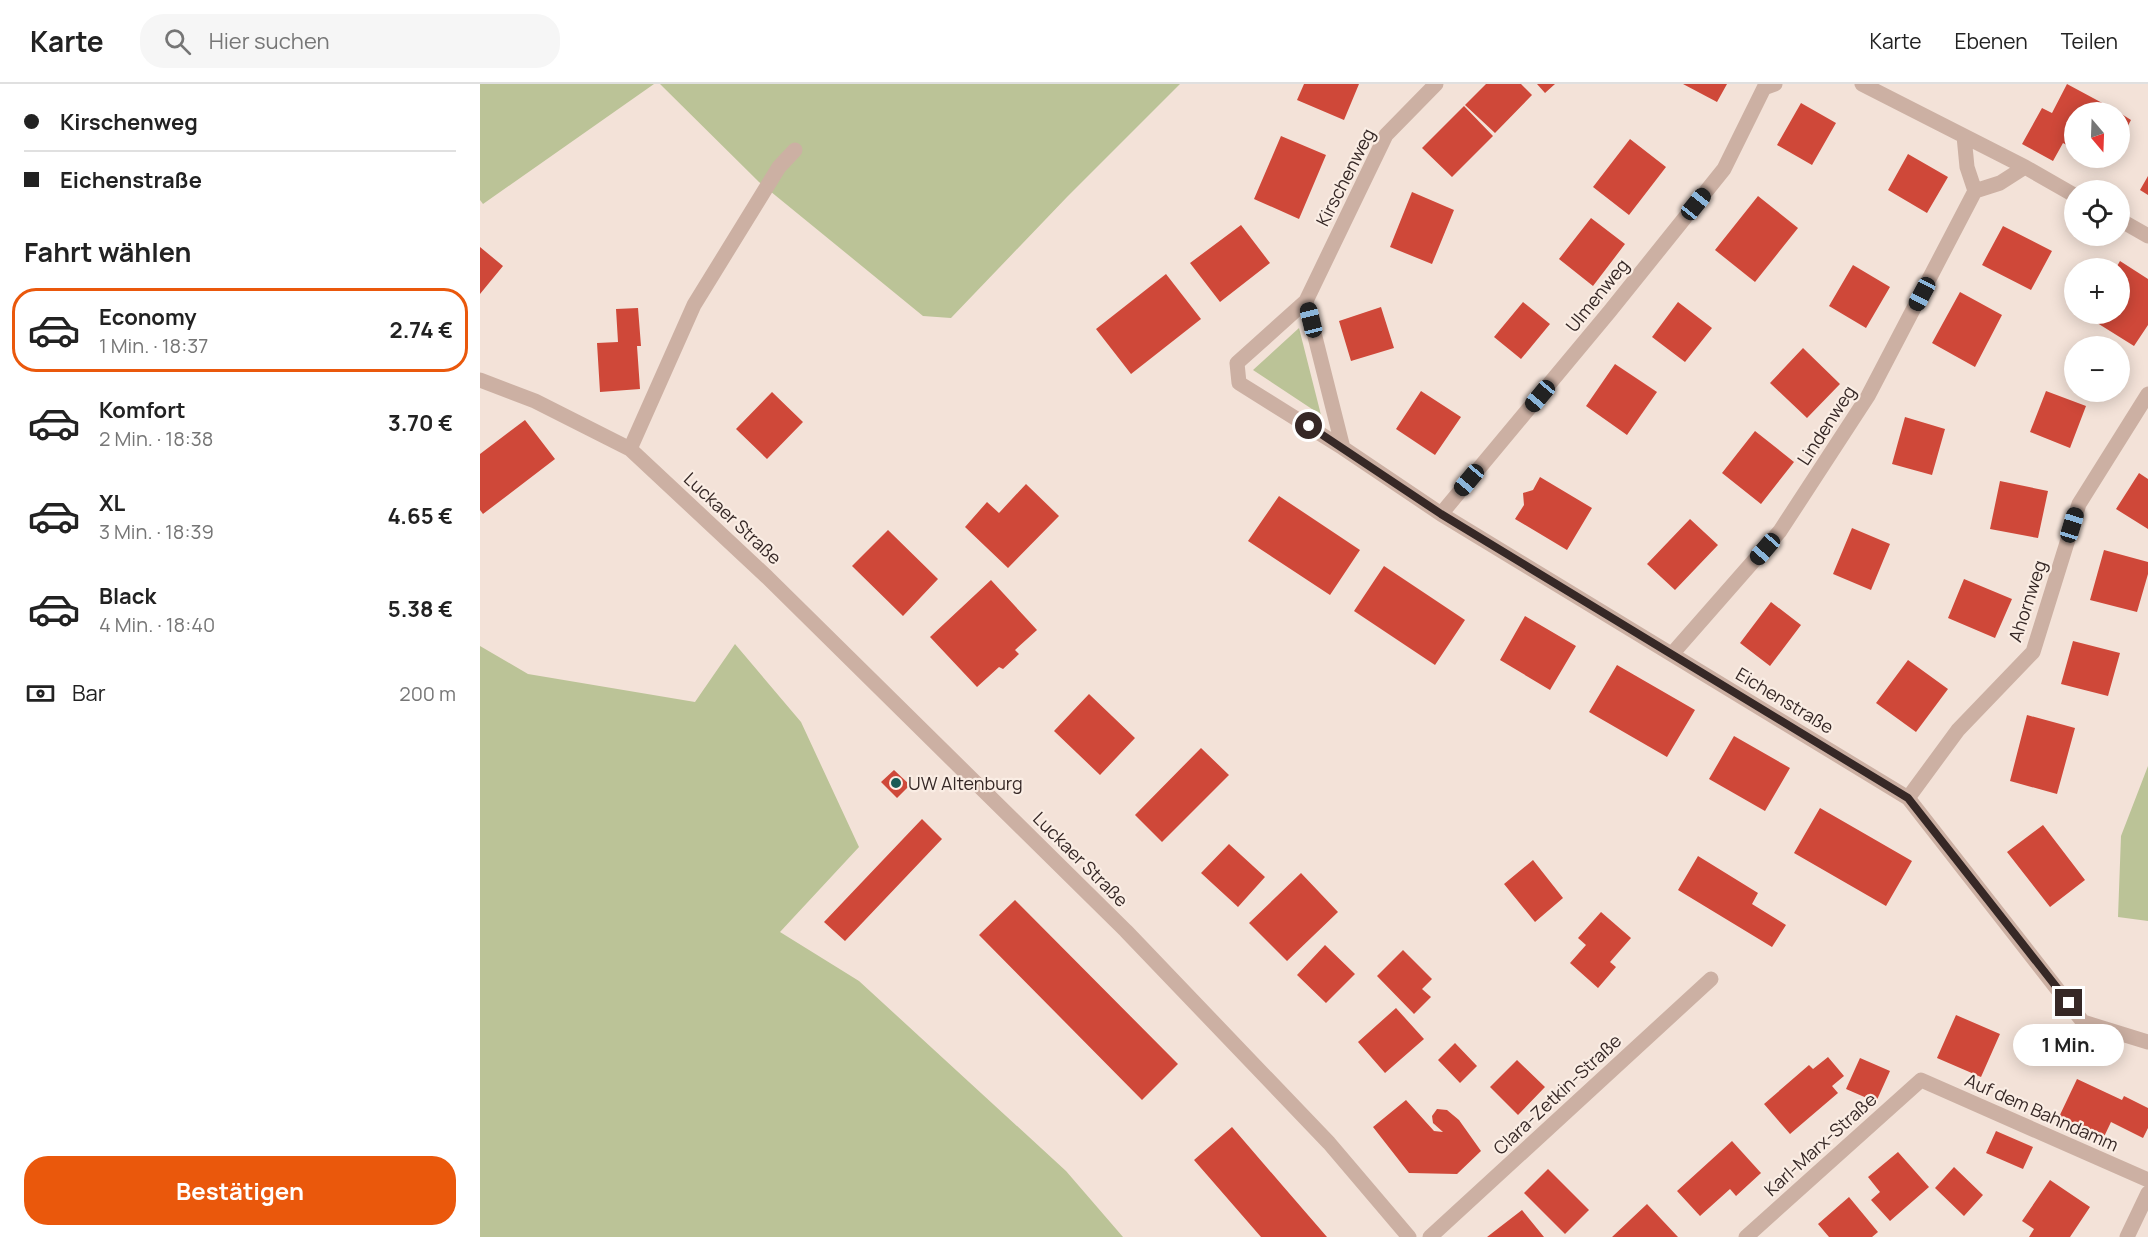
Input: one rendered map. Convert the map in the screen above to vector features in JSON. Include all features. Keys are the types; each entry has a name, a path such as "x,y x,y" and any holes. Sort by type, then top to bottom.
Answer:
{"street":[{"name":"Kirschenweg","path":"1343,448 1239,383 1238,363 1306,301 1386,135 1436,84"},
{"path":"1862,84 2064,189"},
{"name":"Ulmenweg","path":"1441,514 1725,169 1768,85"},
{"path":"1965,136 1967,167 1975,191 2000,183 2025,167"},
{"path":"630,449 694,305 779,167 795,150"},
{"name":"Lindenweg","path":"1672,654 1780,531 1868,396 1975,191"},
{"path":"2130,226 2148,236"},
{"path":"1306,301 1343,448"},
{"name":"Luckaer Straße","path":"480,380 535,401 630,449 767,577 1126,931 1329,1143 1409,1237"},
{"name":"Ahornweg","path":"1908,798 1958,730 2033,652 2079,504 2148,394"},
{"name":"Eichenstraße","path":"1343,448 1441,514 1908,798 2083,1022 2148,1042"},
{"name":"Clara-Zetkin-Straße","path":"1430,1237 1711,979"},
{"name":"Auf dem Bahndamm","path":"1921,1080 2148,1180"},
{"name":"Karl-Marx-Straße","path":"1746,1237 1921,1080"},
{"path":"2127,1237 2148,1193"}],"green space":[{"path":"480,84 654,84 483,204 480,200"},
{"path":"660,84 1180,84 951,318 923,316 759,182"},
{"path":"1299,328 1321,415 1253,370"},
{"path":"735,644 801,722 859,847 780,932 859,981 1066,1171 1123,1237 480,1237 480,646 528,674 695,702"},
{"path":"2148,766 2148,921 2118,917 2121,836"}],"building":[{"path":"1304,84 1359,84 1344,120 1297,100"},
{"path":"1486,84 1521,84 1532,95 1495,133 1465,105"},
{"path":"1537,84 1555,84 1545,93"},
{"path":"1683,84 1727,84 1717,102"},
{"path":"2067,84 2100,102 2064,102 2064,144 2053,161 2022,144 2042,108 2052,113"},
{"path":"1801,103 1836,123 1812,165 1777,145"},
{"path":"1464,106 1493,136 1452,177 1422,148"},
{"path":"1281,136 1326,155 1299,219 1254,199"},
{"path":"1630,139 1666,167 1629,215 1593,187"},
{"path":"1908,154 1948,177 1927,213 1888,190"},
{"path":"2148,176 2148,195 2140,190"},
{"path":"1412,192 1454,210 1432,264 1390,247"},
{"path":"1758,196 1798,228 1755,282 1715,250"},
{"path":"1591,218 1625,244 1593,286 1559,259"},
{"path":"1241,225 1270,263 1220,302 1190,263"},
{"path":"2003,226 2052,251 2031,290 1982,265"},
{"path":"480,247 503,266 480,294"},
{"path":"1853,265 1890,287 1866,328 1829,306"},
{"path":"2130,267 2148,279 2148,325 2134,346 2130,344 2130,336 2118,336 2099,324 2130,324"},
{"path":"1166,274 1201,319 1131,374 1096,329"},
{"path":"1960,292 2002,315 1975,367 1932,343"},
{"path":"1523,302 1550,324 1521,359 1494,337"},
{"path":"1678,302 1712,328 1685,362 1652,337"},
{"path":"1381,307 1394,348 1351,361 1339,321"},
{"path":"638,308 641,346 637,346 640,389 600,392 597,343 618,342 616,309"},
{"path":"1803,348 1840,384 1807,418 1770,383"},
{"path":"1615,364 1657,392 1627,435 1586,406"},
{"path":"1421,391 1461,417 1435,455 1396,429"},
{"path":"2046,391 2064,398 2064,402 2075,402 2086,406 2070,448 2030,432"},
{"path":"772,392 803,422 767,459 736,429"},
{"path":"1905,417 1945,429 1932,475 1892,464"},
{"path":"525,420 555,459 483,514 480,510 480,454"},
{"path":"1755,431 1794,462 1761,504 1722,473"},
{"path":"2139,473 2148,479 2148,529 2116,509"},
{"path":"1540,477 1592,508 1567,550 1515,519 1524,505 1523,493 1533,490"},
{"path":"2000,481 2048,491 2038,538 1990,529"},
{"path":"1026,484 1059,516 1008,568 965,527 987,502 999,513"},
{"path":"1279,496 1360,550 1330,595 1248,541"},
{"path":"1690,519 1718,545 1675,590 1647,564"},
{"path":"1852,528 1890,544 1871,590 1833,574"},
{"path":"888,530 938,579 903,616 852,566"},
{"path":"2104,550 2148,562 2148,574 2137,612 2090,600"},
{"path":"1384,566 1465,620 1435,665 1354,611"},
{"path":"1964,579 2012,599 1995,638 1948,618"},
{"path":"991,580 1037,630 1015,650 1019,654 1003,669 999,667 977,687 930,637"},
{"path":"1771,602 1801,625 1770,666 1740,643"},
{"path":"1525,616 1576,646 1550,690 1500,660"},
{"path":"2073,641 2120,653 2108,696 2061,684"},
{"path":"1908,660 1948,689 1916,732 1876,703"},
{"path":"1617,665 1695,710 1667,757 1589,712"},
{"path":"1089,694 1135,738 1100,775 1054,731"},
{"path":"2027,715 2075,728 2057,794 2010,781"},
{"path":"1734,736 1790,768 1765,811 1709,779"},
{"path":"1201,748 1229,775 1162,842 1135,815"},
{"name":"UW Altenburg","path":"894,770 910,785 897,798 881,782"},
{"path":"1820,808 1912,861 1886,906 1794,853"},
{"path":"922,819 942,839 845,941 824,922"},
{"path":"2043,825 2085,880 2050,907 2007,852"},
{"path":"1229,844 1265,877 1238,907 1201,873"},
{"path":"1698,856 1758,893 1752,904 1786,925 1772,947 1678,890"},
{"path":"1533,860 1563,898 1535,922 1504,884"},
{"path":"1301,873 1338,912 1287,961 1249,923"},
{"path":"1015,900 1178,1064 1142,1100 979,935"},
{"path":"1601,912 1631,938 1610,962 1616,967 1598,988 1570,963 1586,945 1578,938"},
{"path":"1325,945 1355,974 1326,1003 1297,975"},
{"path":"1403,950 1432,979 1422,989 1431,997 1414,1014 1377,976"},
{"path":"1396,1008 1424,1039 1385,1073 1358,1042"},
{"path":"1956,1015 2000,1034 1981,1077 1937,1058"},
{"path":"1455,1043 1477,1066 1460,1083 1438,1060"},
{"path":"1828,1057 1844,1076 1832,1086 1838,1093 1790,1134 1764,1104 1809,1065 1813,1069"},
{"path":"1860,1058 1890,1071 1876,1102 1846,1089"},
{"path":"1517,1060 1545,1087 1518,1115 1490,1087"},
{"path":"2077,1079 2122,1100 2124,1096 2148,1108 2148,1128 2143,1138 2111,1122 2102,1141 2058,1119"},
{"path":"1406,1100 1434,1131 1443,1132 1433,1123 1432,1116 1437,1109 1447,1110 1459,1120 1481,1151 1457,1174 1409,1173 1373,1127"},
{"path":"1232,1127 1327,1237 1261,1237 1194,1160"},
{"path":"1996,1131 2033,1147 2023,1169 1986,1153"},
{"path":"1732,1141 1761,1173 1736,1196 1730,1189 1700,1216 1677,1191"},
{"path":"1898,1152 1929,1187 1890,1221 1871,1200 1880,1192 1868,1177"},
{"path":"1954,1167 1983,1195 1964,1216 1935,1188"},
{"path":"1548,1169 1589,1210 1565,1234 1524,1193"},
{"path":"2050,1180 2090,1207 2070,1237 2029,1237 2034,1229 2022,1221"},
{"path":"1849,1197 1878,1232 1872,1237 1829,1237 1818,1224"},
{"path":"1647,1204 1678,1237 1612,1237"},
{"path":"1522,1210 1544,1237 1487,1237"}],"place":[{"name":"UW Altenburg","path":"896,783"}],"route":[{"path":"1309,426 1441,514 1908,798 2069,1003"}]}
